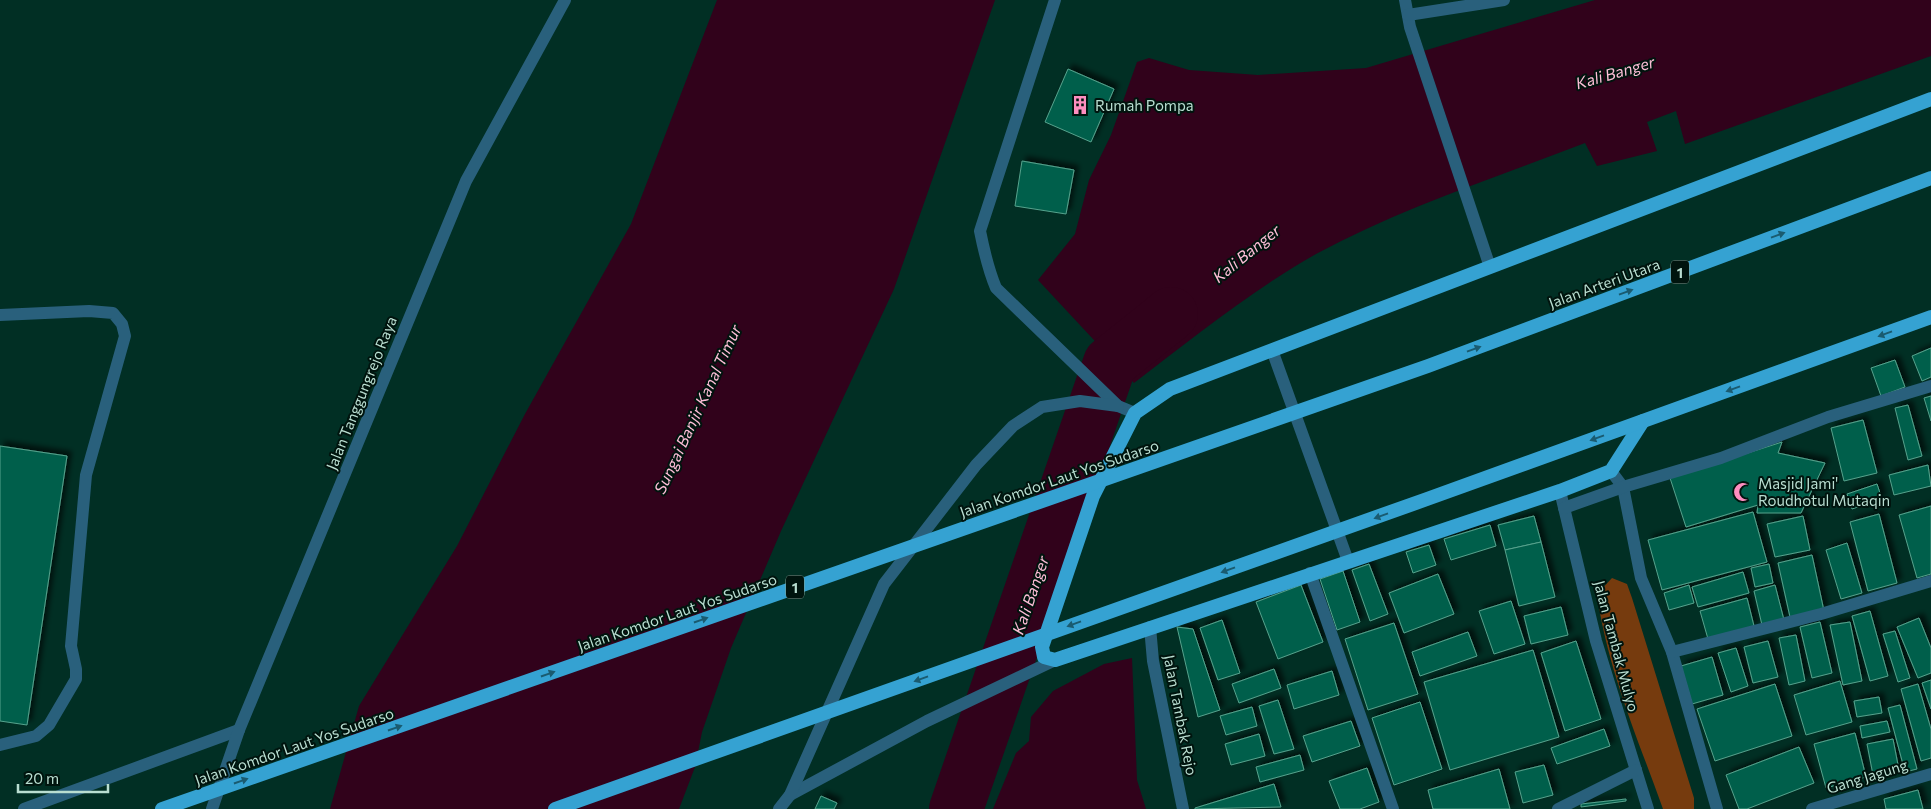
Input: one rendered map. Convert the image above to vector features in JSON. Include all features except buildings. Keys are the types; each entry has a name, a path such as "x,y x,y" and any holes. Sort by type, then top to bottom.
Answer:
{"highway":[{"path":"1643,421 1611,471 1560,491 1348,560 1055,660 1044,657 1042,647 1092,496 1135,413 1170,389 1931,99"},
{"name":"Jalan Arteri Utara","path":"1428,366 1931,178"},
{"path":"555,809 1427,499 1931,317"},
{"name":"Jalan Komdor Laut Yos Sudarso","path":"162,809 1428,366"}],"street":[{"name":"Jalan Tanggungrejo Raya","path":"212,809 239,730 466,181 565,0"},
{"path":"1055,0 980,231 987,268 996,288 1113,404"},
{"path":"1405,0 1409,21 1490,267"},
{"path":"1409,21 1504,0"},
{"path":"0,315 90,311 113,313 122,324 125,336 86,475 71,646 76,678 49,725 36,736 0,746"},
{"path":"1272,350 1348,560"},
{"path":"1564,508 1623,487 1721,458 1828,417 1931,386"},
{"path":"779,809 790,795 884,584 976,465 1013,426 1042,407 1080,401 1113,404 1135,413"},
{"path":"1611,471 1623,487 1641,578 1672,652 1717,809"},
{"name":"Jalan Tambak Mulyo","path":"1560,491 1596,641 1648,809"},
{"path":"1310,573 1394,809"},
{"path":"1672,652 1821,614 1931,582"},
{"name":"Jalan Tambak Rejo","path":"1150,627 1153,661 1183,809"},
{"path":"790,795 927,721 1055,660"},
{"path":"24,809 239,730"},
{"path":"1558,809 1636,770"},
{"name":"Gang Jagung","path":"1812,809 1931,774"}],"shaded area":[{"path":"1612,578 1627,584 1632,598 1694,798 1694,809 1663,809 1634,730 1608,649 1597,594"}],"water":[{"name":"Sungai Banjir Kanal Timur","path":"717,0 995,0 894,289 781,531 731,648 702,732 695,767 679,809 330,809 359,706 457,546 525,414 631,224"},
{"path":"1595,0 1931,0 1931,56 1685,144 1676,111 1647,122 1657,151 1597,166 1585,143 1449,194 1348,237 1292,268 1223,315 1134,383 1038,280 1075,234 1089,180 1111,135 1137,62 1149,58 1189,70 1258,75 1366,68"},
{"path":"1132,658 1137,780 1146,809 993,809 1016,753 1029,741 1031,717 1053,691 1104,664"}],"waterway":[{"name":"Kali Banger","path":"956,809 1110,363 1171,314"}],"place":[{"name":"Rumah Pompa","path":"1080,105"},
{"name":"Masjid Jami' Roudhotul Mutaqin","path":"1743,492"}]}
